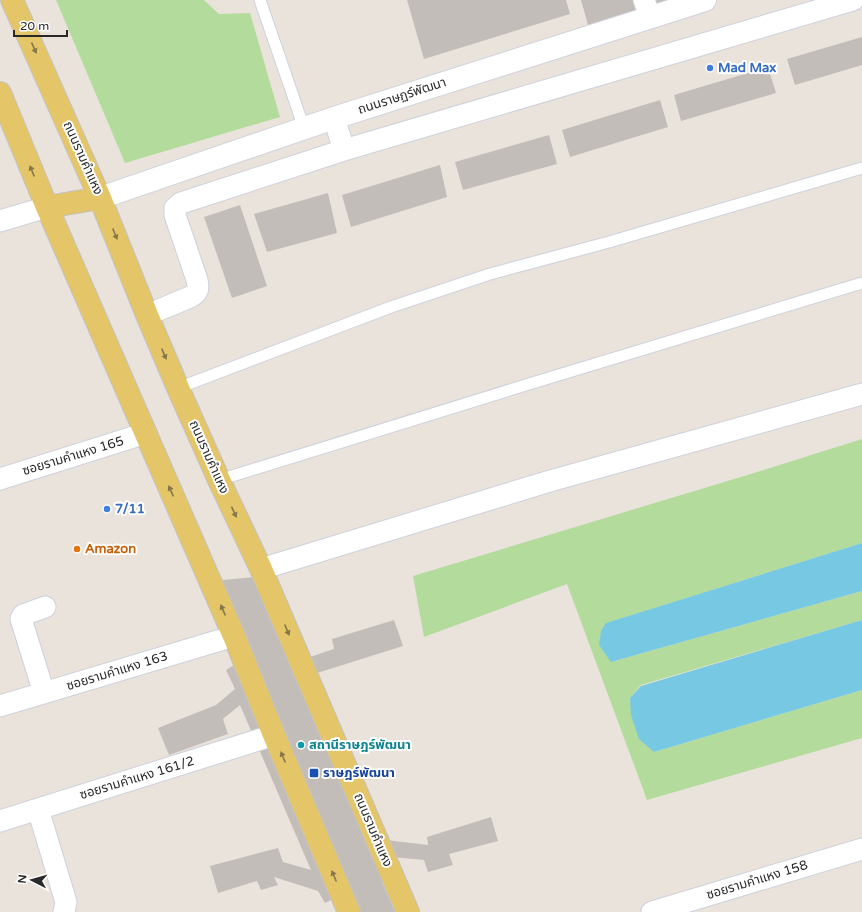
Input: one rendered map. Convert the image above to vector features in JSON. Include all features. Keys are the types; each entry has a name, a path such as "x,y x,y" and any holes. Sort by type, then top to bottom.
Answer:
{"main road":[{"name":"ถนนรามคำแหง","path":"15,1 100,198 178,388 261,569 408,912"},
{"path":"0,93 46,207 234,636 346,911"},
{"path":"46,207 100,198"}],"street":[{"name":"ถนนราษฏร์พัฒนา","path":"100,198 647,9 705,0"},
{"path":"147,315 190,297 197,293 199,287 175,216 175,208 181,203 344,150 853,0"},
{"path":"334,118 344,150"},
{"path":"0,221 46,207"},
{"path":"261,569 550,481 862,394"},
{"name":"ซอยรามคำแหง 165","path":"0,479 146,433"},
{"path":"44,693 21,619 23,615 45,607"},
{"name":"ซอยรามคำแหง 163","path":"0,706 234,636"},
{"name":"ซอยรามคำแหง 161/2","path":"0,821 274,735"},
{"path":"38,809 66,902 64,912"},
{"name":"ซอยรามคำแหง 158","path":"652,912 862,849"}],"lane":[{"path":"260,0 304,128"},
{"path":"178,388 391,307 490,274 609,242 862,168"},
{"path":"219,480 862,283"}],"green space":[{"path":"56,0 204,0 219,14 250,13 280,117 125,163"},
{"path":"862,439 862,543 607,623 611,662 862,591 862,620 641,685 630,698 654,752 862,690 862,738 647,800 567,584 424,637 413,576"}],"water":[{"path":"862,543 862,591 611,662 599,645 601,631 606,623"},
{"path":"862,620 862,690 654,752 639,739 631,715 630,698 641,686"}],"building":[{"path":"407,0 566,0 570,14 424,59"},
{"path":"581,0 633,0 636,10 588,25"},
{"path":"652,0 673,0 654,6"},
{"path":"862,37 862,65 795,85 787,59"},
{"path":"768,67 776,93 681,121 674,95"},
{"path":"660,100 668,127 570,157 562,130"},
{"path":"549,135 557,164 463,190 455,162"},
{"path":"440,165 447,197 351,227 342,195"},
{"path":"328,193 337,233 267,252 254,214"},
{"path":"240,205 267,286 232,298 204,217"},
{"name":"สถานีราษฎร์พัฒนา","path":"255,577 284,650 301,641 307,658 334,649 332,639 394,620 403,646 314,674 386,840 428,845 427,837 491,817 498,841 449,854 453,865 428,872 424,860 392,857 401,875 382,882 395,912 344,912 337,897 325,903 318,891 274,877 278,885 261,890 257,881 218,893 210,866 278,848 283,862 311,870 240,705 223,719 228,734 169,755 158,728 216,705 235,689 226,670 237,663 201,582"}],"place":[{"name":"Mad Max","path":"710,68"},
{"name":"7/11","path":"107,509"},
{"name":"Amazon","path":"77,549"},
{"name":"สถานีราษฎร์พัฒนา","path":"301,745"},
{"name":"ราษฎร์พัฒนา","path":"314,773"}]}
